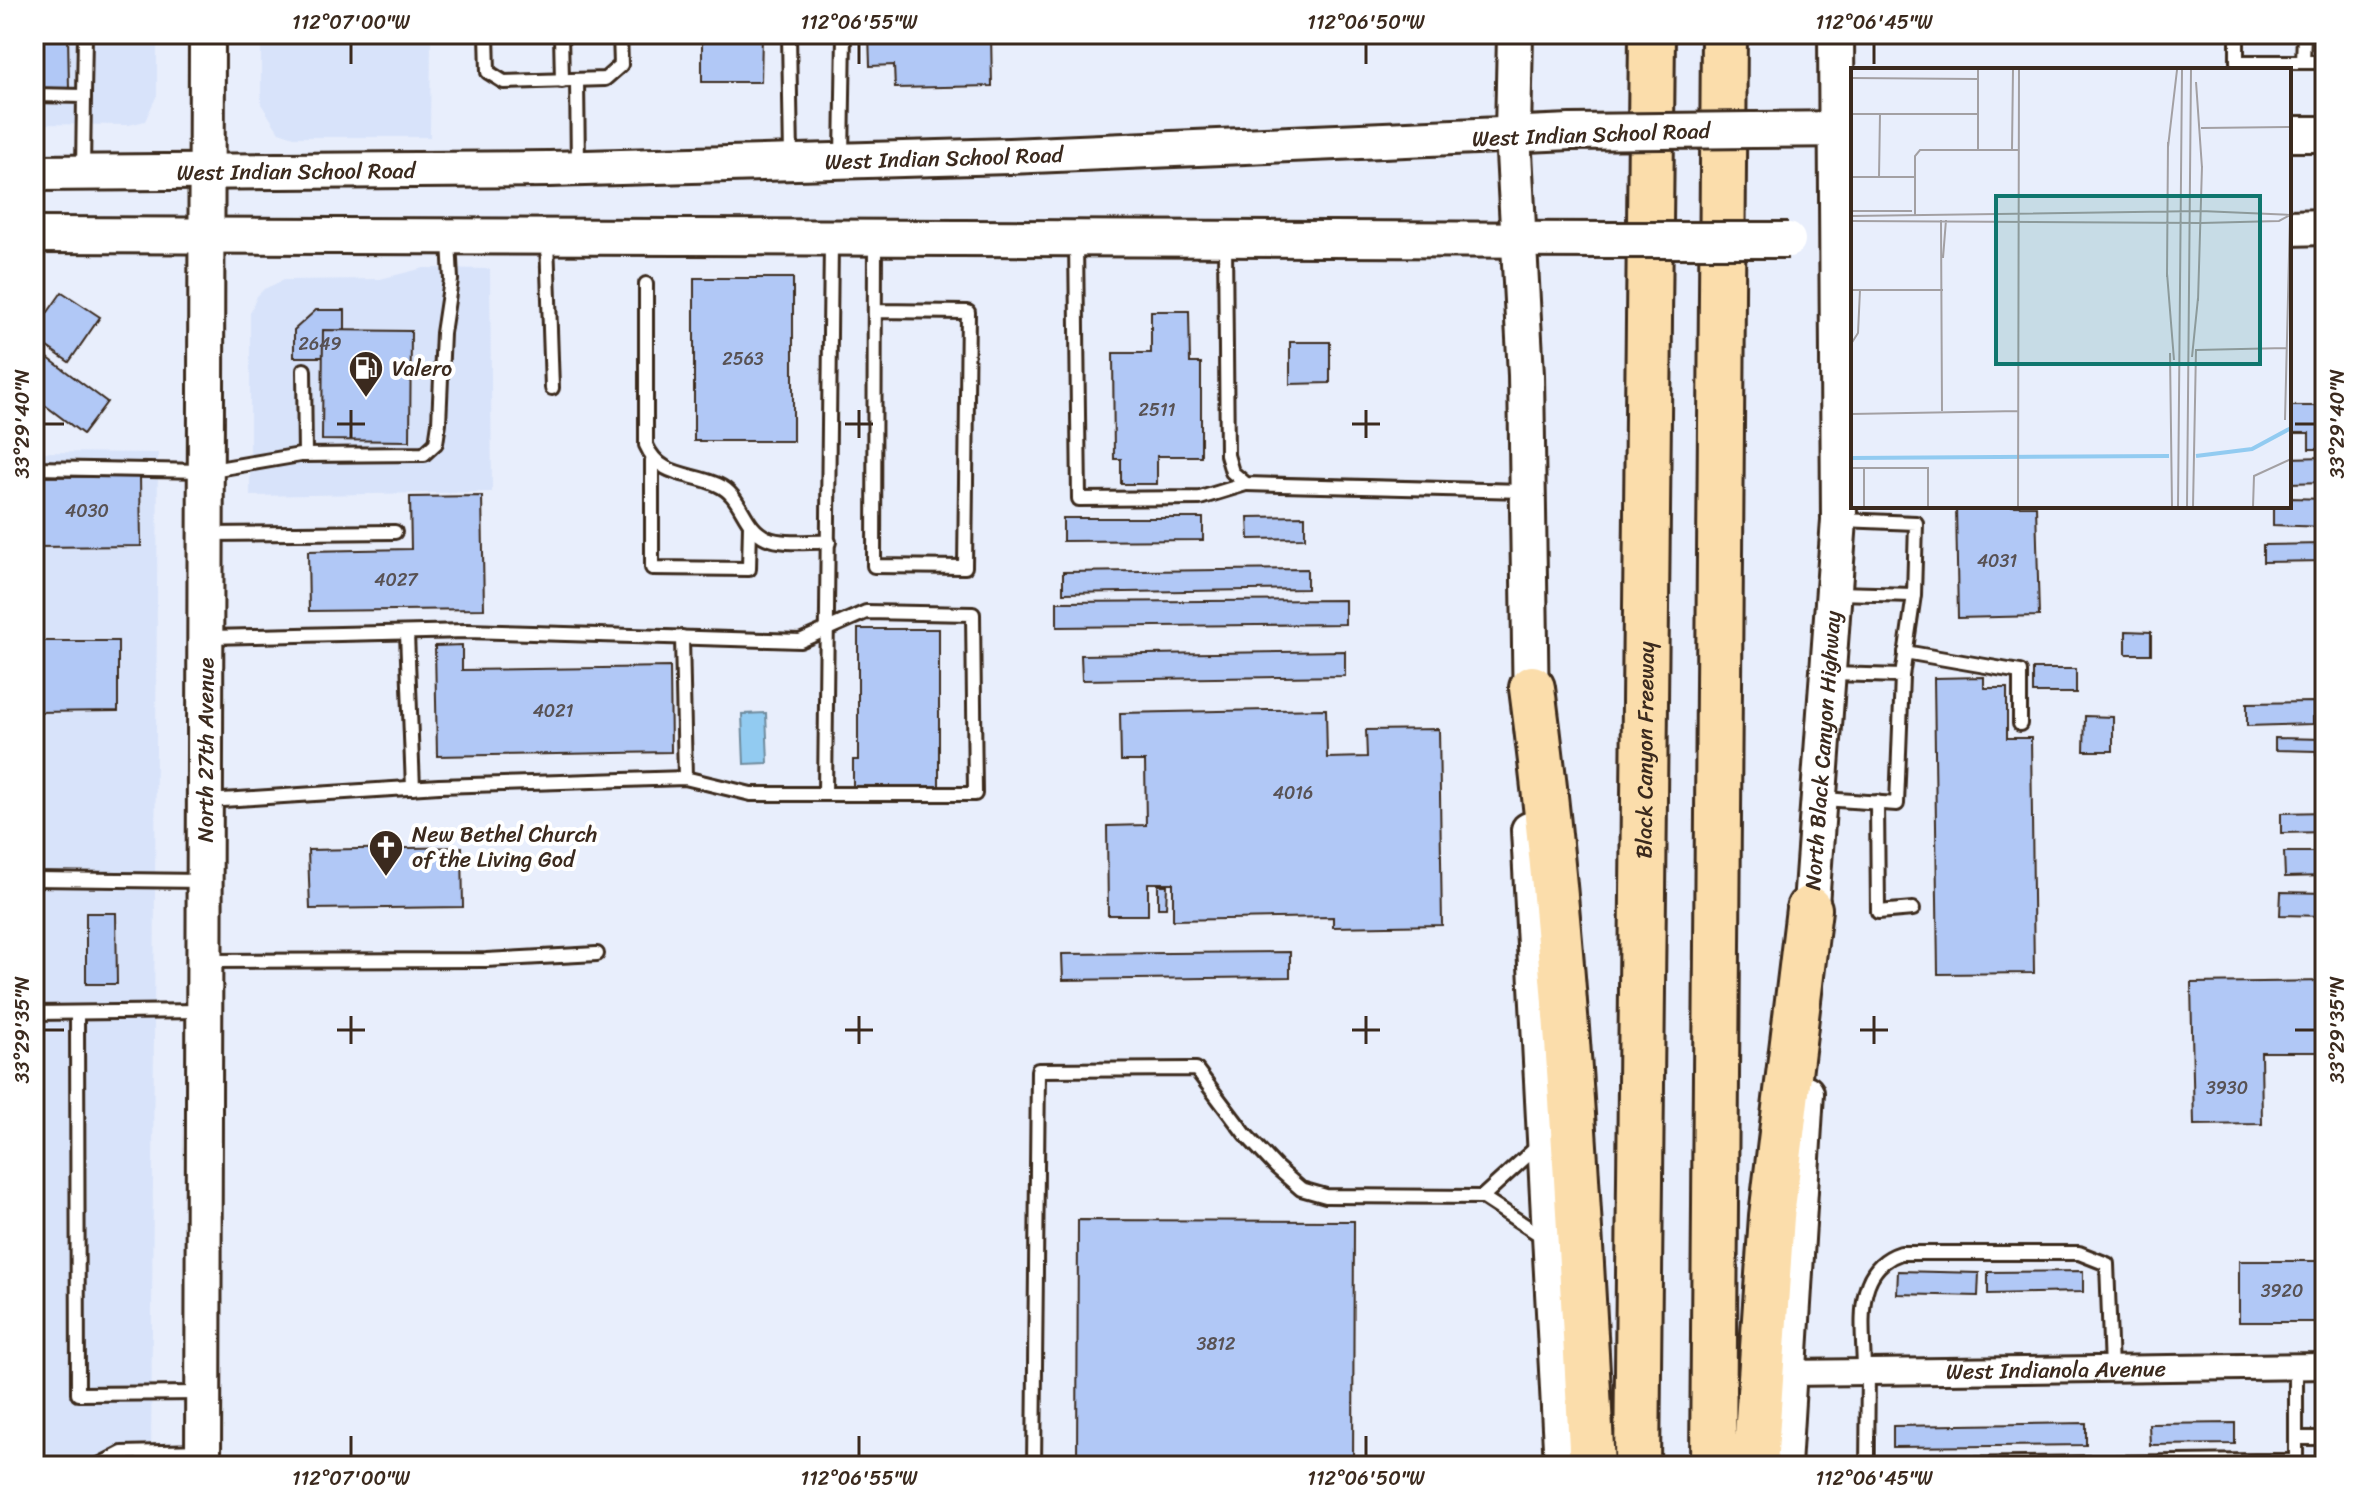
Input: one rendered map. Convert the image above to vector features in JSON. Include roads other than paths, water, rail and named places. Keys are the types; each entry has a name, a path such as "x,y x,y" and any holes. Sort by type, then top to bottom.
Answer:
{"highway":[{"name":"Black Canyon Freeway","path":"1637,1466 1652,34"},
{"path":"1685,1466 1696,34"},
{"path":"1713,1466 1724,34"},
{"path":"1532,688 1551,832 1568,1022 1592,1466"},
{"path":"1755,1466 1772,1216 1809,909"}],"main road":[{"name":"North 27th Avenue","path":"203,1459 207,34"},
{"path":"1515,34 1513,134 1528,491 1532,688 1529,832 1562,1466"},
{"name":"North Black Canyon Highway","path":"1783,1466 1809,1051 1809,909 1831,674 1839,520 1844,129 1836,34"},
{"name":"West Indian School Road","path":"34,173 578,168 1571,132 1844,129"},
{"path":"2291,134 2325,134"},
{"path":"2291,228 2325,227"},
{"path":"34,235 1844,240"}],"street":[{"name":"West Indianola Avenue","path":"1788,1373 2325,1366"}],"lane":[{"path":"83,173 85,34"},
{"path":"487,34 488,72 504,82 605,79 617,71 620,34"},
{"path":"561,34 562,81"},
{"path":"789,34 791,162"},
{"path":"842,160 844,34"},
{"path":"2237,34 2237,62 2257,65 2325,62"},
{"path":"2303,62 2304,34"},
{"path":"577,81 578,168"},
{"path":"34,95 84,96"},
{"path":"34,468 206,471 305,455 424,454 436,443 443,333 451,280 449,237"},
{"path":"546,237 552,388"},
{"path":"825,794 832,238"},
{"path":"875,238 874,566 965,567 968,312 875,311"},
{"path":"1076,239 1079,499 1200,498 1246,484 1528,491"},
{"path":"1225,240 1227,455 1232,472 1246,484"},
{"path":"646,284 646,445 652,460 652,568 749,569 750,525 738,499 719,485 670,471 652,460"},
{"path":"304,370 305,455"},
{"path":"1820,799 1897,804 1902,676 1914,595 1916,523 1839,520"},
{"path":"750,525 768,538 829,542"},
{"path":"205,534 395,532"},
{"path":"1836,593 1914,595"},
{"path":"204,637 467,631 800,641 866,612 973,614 975,794 751,794 685,778 413,788 204,801"},
{"path":"407,634 413,788"},
{"path":"682,637 685,778"},
{"path":"1905,652 2020,672 2020,724"},
{"path":"1831,674 1902,676"},
{"path":"1877,802 1878,912 1913,909"},
{"path":"34,879 203,881"},
{"path":"202,961 535,960 597,954"},
{"path":"34,1013 202,1011"},
{"path":"77,1013 78,1394 202,1393"},
{"path":"1034,1466 1038,1070 1196,1069 1245,1134 1301,1189 1326,1196 1482,1197 1549,1241"},
{"path":"1482,1197 1544,1141"},
{"path":"2111,1369 2110,1279 2107,1264 2095,1256 1901,1253 1885,1258 1865,1285 1869,1466 2296,1463 2296,1366"},
{"path":"2296,1438 2325,1438"},
{"path":"97,1466 122,1453 203,1459"}],"water":[{"path":"766,713 768,763 744,764 742,714"}],"place":[{"name":"Valero","path":"366,399"},
{"name":"New Bethel Church of the Living God","path":"386,878"}]}
